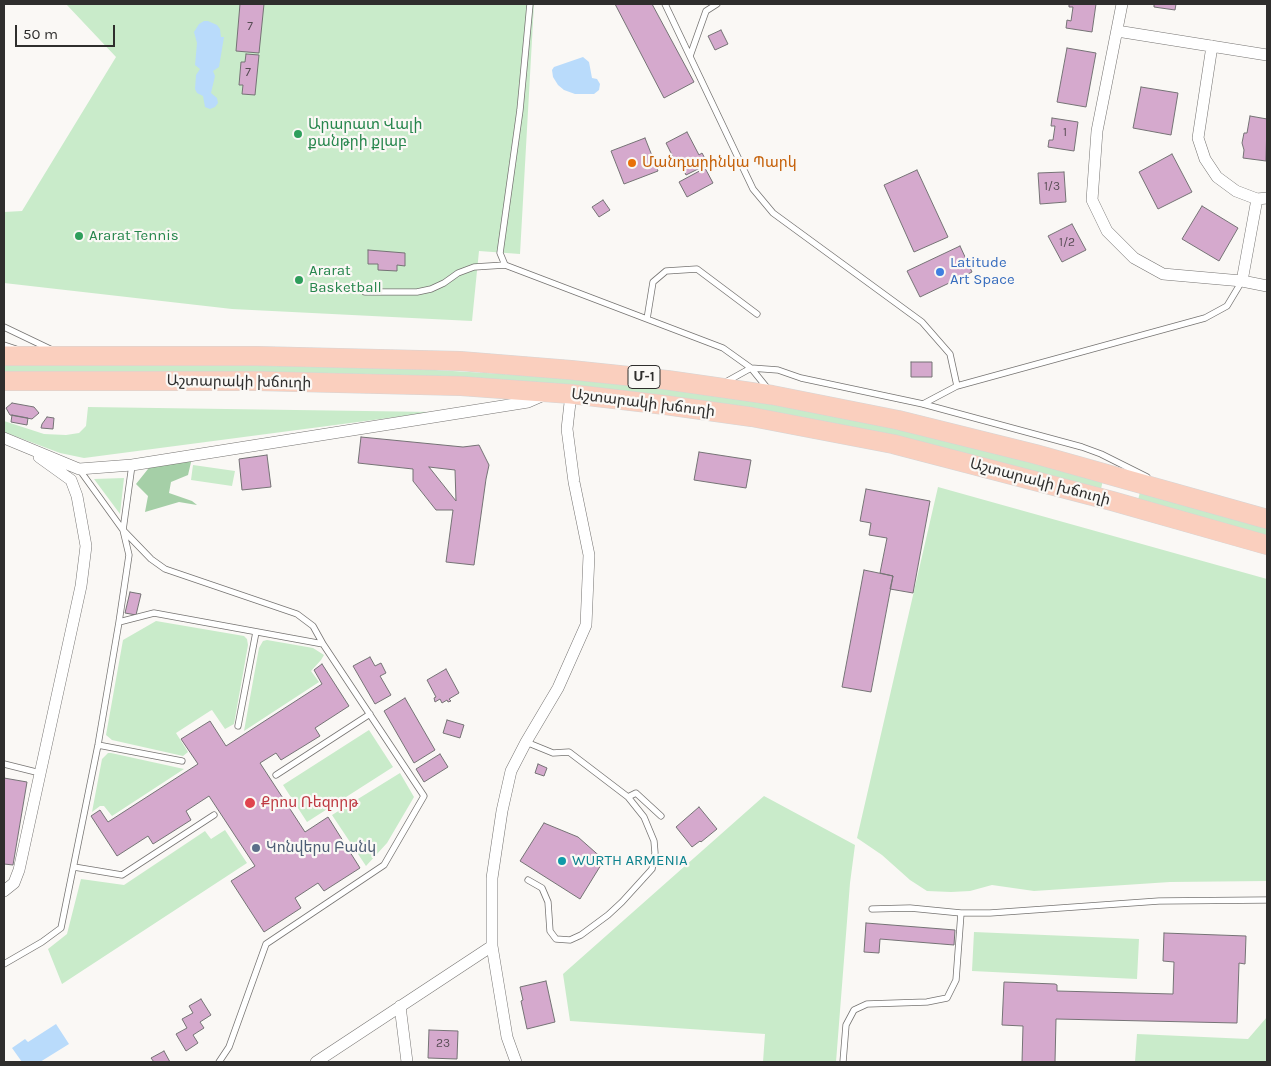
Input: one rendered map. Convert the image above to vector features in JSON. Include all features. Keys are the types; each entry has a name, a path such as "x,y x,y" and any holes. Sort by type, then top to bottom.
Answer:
{"highway":[{"name":"Աշտարակի խճուղի","path":"4,356 257,356 460,361 571,370 718,387 772,395 898,420 1118,476 1267,519"},
{"name":"Աշտարակի խճուղի","path":"4,381 257,381 462,386 571,394 665,405 752,417 893,444 1112,501 1267,545"},
{"path":"1112,501 1118,476"}],"street":[{"path":"1122,4 1097,131 1092,200 1107,232 1134,258 1162,274 1242,281 1267,286"},
{"path":"1117,32 1267,55"},
{"path":"1212,46 1198,138 1205,159 1217,178 1236,191 1262,198 1242,281"},
{"path":"4,438 79,469 132,465 528,402 548,393"},
{"path":"516,1062 507,1037 492,946 492,878 502,811 511,771 558,688 586,625 589,555 574,482 567,429 571,394"},
{"path":"4,891 14,883 19,870 81,586 86,546 77,496 71,480 24,446"},
{"path":"316,1062 492,946"},
{"path":"400,1006 407,1062"}],"lane":[{"path":"505,265 500,254 520,110 530,4"},
{"path":"665,4 753,189 773,213 922,322 950,354 957,386"},
{"path":"690,56 706,11 717,4"},
{"path":"366,292 417,292 431,289 458,273 474,267 505,265 723,348 751,368 772,395"},
{"path":"647,319 653,282 666,272 698,269 757,314"},
{"path":"923,404 957,386 1205,318 1227,306 1242,281"},
{"path":"4,327 64,356"},
{"path":"4,345 37,356"},
{"path":"718,387 751,368 778,370 801,378 923,404 1101,454 1175,493"},
{"path":"4,964 42,942 61,928 98,745 119,622 129,555 123,530 132,465"},
{"path":"79,469 123,530 151,559 165,569 297,614 313,626 424,796 384,865 266,944 229,1047 219,1062"},
{"path":"119,622 154,613 323,644"},
{"path":"238,726 256,632"},
{"path":"276,775 370,714"},
{"path":"526,742 553,753 569,752 628,796 644,817 654,841 656,853 652,869 622,902 589,930 570,940 556,939 550,931 548,902 542,888 528,880"},
{"path":"98,745 182,761"},
{"path":"4,764 40,773"},
{"path":"628,796 636,792 661,816"},
{"path":"74,868 122,875 214,816"},
{"path":"872,909 910,908 961,913 990,913 1159,901 1267,900"},
{"path":"842,1062 846,1025 854,1010 867,1004 927,1002 947,998 956,980 961,913"}],"green space":[{"name":"Արարատ Վալի քանթրի քլաբ","path":"66,4 534,4 520,254 479,251 472,321 232,309 4,283 4,212 22,211 116,57"},
{"path":"4,364 368,366 571,378 754,400 896,428 1103,480 1101,489 664,398 4,374"},
{"path":"88,407 434,412 84,458 60,453 4,432 4,421 44,434 66,435 79,433 86,426"},
{"path":"192,458 188,475 171,482 169,493 192,501 197,505 179,502 145,512 148,496 136,484 152,464"},
{"path":"193,465 235,471 232,486 191,480"},
{"path":"124,478 120,514 94,479"},
{"path":"938,487 1267,579 1267,881 1170,882 1034,891 992,885 970,891 927,891 910,880 882,855 857,838"},
{"path":"1140,492 1267,528 1267,538 1138,500"},
{"path":"156,621 244,636 247,639 248,645 234,724 225,729 212,710 210,711 176,733 188,752 183,756 112,740 106,735 123,640"},
{"path":"267,640 313,648 324,655 311,671 319,682 244,731 259,648 263,641"},
{"path":"369,730 393,767 307,822 283,785"},
{"path":"108,753 184,769 112,816 104,806 100,806 92,812 102,759"},
{"path":"400,773 414,797 387,843 366,866 332,815"},
{"path":"764,796 855,845 850,883 836,1062 763,1062 765,1034 570,1021 563,974"},
{"path":"225,830 247,863 62,984 48,949 67,934 81,879 124,885 205,831 211,839"},
{"path":"974,932 1139,939 1137,979 972,971"},
{"path":"1267,1017 1267,1062 1135,1062 1137,1034 1248,1039"}],"water":[{"path":"204,21 217,25 220,29 221,37 224,37 219,67 213,71 215,76 211,93 217,98 218,103 210,109 205,107 203,96 197,93 195,89 196,75 200,69 195,65 197,43 194,32 199,24"},
{"path":"583,57 589,62 592,78 597,79 600,84 599,90 594,94 575,94 564,90 553,77 552,70 554,67"},
{"path":"56,1024 69,1044 40,1062 22,1062 12,1048 25,1039 28,1042"}],"building":[{"path":"240,4 264,4 259,53 236,51"},
{"path":"615,4 652,4 694,82 664,98"},
{"path":"1069,4 1096,4 1092,32 1066,28 1067,20 1071,21 1073,7 1069,7"},
{"path":"1154,4 1176,4 1175,10 1154,7"},
{"path":"721,30 728,44 715,50 708,36"},
{"path":"1067,48 1096,53 1086,107 1057,102"},
{"path":"246,54 259,55 255,95 242,94 243,85 239,85 241,62 245,62"},
{"path":"1141,87 1178,93 1171,135 1133,128"},
{"path":"1250,116 1267,119 1266,161 1243,158 1244,150 1242,143 1244,133 1247,133"},
{"path":"1052,118 1078,122 1074,151 1048,147 1049,140 1053,140 1055,126 1051,126"},
{"path":"687,132 699,155 702,153 708,164 686,175 679,161 676,163 666,143"},
{"path":"645,138 658,171 624,184 611,151"},
{"path":"1172,154 1192,192 1158,209 1139,172"},
{"path":"705,168 713,183 687,197 679,182"},
{"path":"917,170 948,237 914,252 884,185"},
{"path":"1064,172 1066,202 1040,204 1038,173"},
{"path":"603,200 610,210 599,217 592,207"},
{"path":"1202,206 1238,228 1219,261 1182,239"},
{"path":"1072,224 1086,250 1062,262 1048,236"},
{"name":"Latitude Art Space","path":"960,246 972,272 920,297 907,271"},
{"path":"368,250 405,253 405,266 397,265 397,271 378,270 378,264 368,264"},
{"path":"911,362 932,362 932,377 911,377"},
{"path":"12,403 34,407 39,413 32,419 10,415 6,408"},
{"path":"12,415 28,418 27,425 11,422"},
{"path":"47,417 54,418 53,429 41,428"},
{"path":"361,437 463,447 479,445 489,465 474,565 446,562 453,510 436,510 413,481 413,469 358,463","holes":["429,467 455,470 456,501"]},
{"path":"699,452 751,460 746,488 694,480"},
{"path":"267,455 271,487 242,490 239,459"},
{"path":"866,489 930,501 913,593 890,589 893,576 880,573 887,538 869,535 871,523 860,521"},
{"path":"864,570 893,576 871,692 842,687"},
{"path":"130,592 141,594 136,615 125,613"},
{"path":"370,657 375,666 381,663 386,673 380,676 391,695 375,704 353,666"},
{"name":"Քրոս Ռեզորթ","path":"322,664 349,706 315,728 320,736 281,760 276,753 260,763 305,832 328,817 360,868 324,891 318,883 295,898 301,908 264,932 231,881 255,866 209,796 186,811 191,820 153,844 148,836 117,856 91,816 100,810 108,822 198,764 181,739 210,721 226,746 322,684 314,670"},
{"path":"446,669 459,693 449,699 451,701 448,702 447,700 442,703 440,699 435,702 434,698 436,697 427,680"},
{"path":"405,698 435,750 414,763 384,711"},
{"path":"447,720 464,725 460,738 443,733"},
{"path":"440,754 448,767 424,782 416,769"},
{"path":"538,764 547,768 544,776 535,773"},
{"path":"4,778 27,782 13,865 4,864"},
{"path":"699,807 717,829 692,847 676,827"},
{"name":"WURTH ARMENIA","path":"544,823 578,837 604,860 580,899 520,861"},
{"path":"866,923 955,930 954,945 880,939 879,953 864,952"},
{"path":"1164,933 1246,936 1245,964 1239,963 1237,1023 1056,1019 1055,1062 1022,1062 1023,1026 1002,1025 1004,982 1055,984 1057,985 1057,991 1173,994 1174,962 1163,961"},
{"path":"546,981 555,1022 527,1029 520,987"},
{"path":"201,999 211,1015 200,1022 204,1028 193,1035 198,1043 186,1051 176,1034 187,1028 182,1019 193,1013 189,1006"},
{"path":"429,1030 458,1031 457,1059 428,1058"},
{"path":"164,1051 170,1062 154,1062 151,1058"}],"place":[{"name":"Արարատ Վալի քանթրի քլաբ","path":"298,134"},
{"name":"Մանդարինկա Պարկ","path":"632,163"},
{"name":"Ararat Tennis","path":"79,236"},
{"name":"Latitude Art Space","path":"940,272"},
{"name":"Ararat Basketball","path":"299,280"},
{"name":"Քրոս Ռեզորթ","path":"250,803"},
{"name":"Կոնվերս Բանկ","path":"256,848"},
{"name":"WURTH ARMENIA","path":"562,861"}]}
